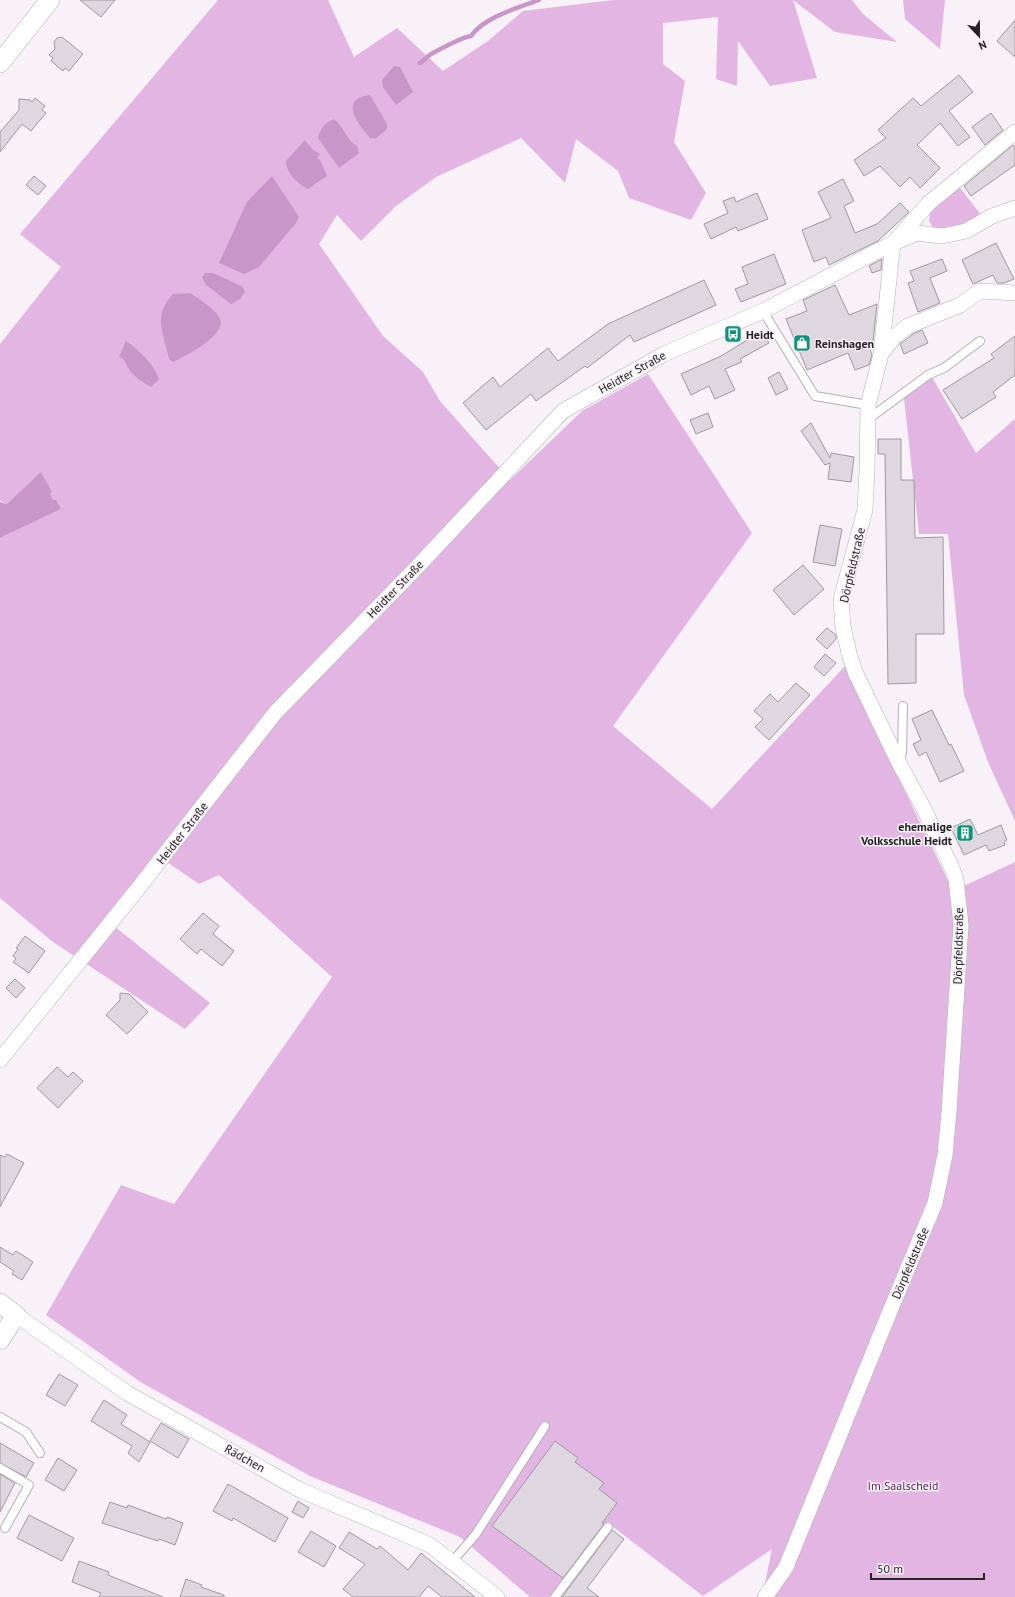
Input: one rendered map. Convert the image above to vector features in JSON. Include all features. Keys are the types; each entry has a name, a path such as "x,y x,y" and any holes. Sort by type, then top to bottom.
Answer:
{"street":[{"path":"0,62 50,0"},
{"path":"893,243 929,203 1015,132"},
{"path":"893,243 917,233 942,236 966,231 992,216 1015,208"},
{"name":"Heidter Straße","path":"0,1060 136,891 275,714 563,411 664,354 763,311 893,243"},
{"name":"Dörpfeldstraße","path":"765,1597 786,1567 890,1311 936,1203 945,1155 961,925 959,897 951,866 856,674 850,657 843,627 841,599 864,510 867,471 866,421 868,405 881,354 893,243"},
{"path":"881,354 895,336 908,326 960,305 980,291 1015,293"},
{"name":"Rädchen","path":"0,1303 127,1393 300,1490 430,1545 454,1561 497,1597"},
{"path":"0,1340 16,1315"}],"lane":[{"path":"763,311 815,396 868,405"},
{"path":"866,421 928,375 944,368 980,341"},
{"path":"899,763 902,753 903,706"},
{"path":"0,1418 26,1432 40,1453"},
{"path":"454,1561 476,1534 545,1426"},
{"path":"0,1468 29,1485 5,1528"},
{"path":"555,1597 608,1527"}],"green space":[{"name":"Im Saalscheid","path":"218,0 328,0 354,57 397,28 443,71 488,41 523,11 613,0 793,0 817,78 770,86 738,41 737,86 716,79 718,17 663,23 663,64 685,81 674,142 706,193 691,220 629,198 618,171 576,139 565,183 521,138 436,177 396,206 361,241 337,215 319,244 383,336 423,372 440,401 510,480 582,411 648,374 752,533 613,726 712,809 845,666 953,891 1015,862 1015,1597 762,1597 772,1549 703,1596 608,1523 553,1597 530,1597 460,1537 310,1476 142,1383 46,1315 121,1185 174,1204 332,977 219,875 199,884 161,858 109,922 210,1003 185,1029 53,942 0,898 0,538 61,509 53,500 50,493 52,492 7,504 0,501 0,344 61,267 20,234"},
{"path":"793,0 852,0 863,14 897,42 835,32"},
{"path":"903,0 945,0 940,49 905,19"},
{"path":"958,185 981,215 971,222 959,227 946,230 934,229 929,221 930,213"},
{"path":"932,377 976,453 1015,419 1015,821 988,762 964,695 948,534 919,534 904,398"}],"shaded area":[{"path":"394,66 400,67 413,92 396,105 383,87 382,80"},
{"path":"370,95 387,124 387,129 375,139 370,138 360,126 356,120 353,107 355,102 360,97"},
{"path":"334,119 350,140 357,146 359,153 339,168 318,138 323,126"},
{"path":"305,140 313,150 320,154 317,158 320,160 327,176 308,189 293,178 288,170 286,161"},
{"path":"272,176 299,217 296,223 259,267 244,274 219,263 247,202"},
{"path":"205,273 213,273 243,287 245,292 240,299 231,304 206,285 202,277"},
{"path":"190,293 215,311 220,319 221,325 212,338 187,355 173,362 169,359 161,325 161,318 167,302 173,294"},
{"path":"126,341 146,358 156,373 159,379 151,387 138,379 130,371 124,360 119,357"},
{"path":"41,472 52,492 50,493 53,500 56,500 61,509 0,538 0,502 7,504"}],"building":[{"path":"80,0 115,0 101,17"},
{"path":"1015,20 1015,57 997,41"},
{"path":"62,37 83,54 69,71 65,68 63,71 51,61 53,58 49,55 55,49 54,42 57,38"},
{"path":"959,75 973,92 949,111 970,137 958,146 940,123 917,145 940,168 920,188 910,177 900,187 880,166 864,176 854,160 886,138 878,130 913,98 921,106"},
{"path":"35,98 45,106 42,110 46,113 31,131 22,124 0,152 0,132 19,110 19,99 30,100 32,102"},
{"path":"991,113 1003,130 985,145 972,127"},
{"path":"1013,145 1015,148 1015,165 971,196 964,186"},
{"path":"34,176 46,186 38,195 26,185"},
{"path":"843,179 854,201 844,206 855,233 877,224 900,203 909,212 878,241 829,265 826,257 814,262 802,230 831,218 818,192"},
{"path":"757,193 768,219 738,231 736,227 711,239 704,224 728,213 723,201 734,197 736,202"},
{"path":"996,243 1014,279 1004,283 997,283 993,275 973,284 962,260"},
{"path":"774,254 786,284 741,302 735,289 748,284 742,267"},
{"path":"882,259 881,270 872,273 869,266"},
{"path":"942,259 947,271 930,278 940,303 918,312 908,283 914,281 910,271"},
{"path":"704,280 716,305 634,342 630,335 587,368 585,366 536,401 531,394 486,430 463,403 493,377 500,387 548,348 558,361 608,324"},
{"path":"835,285 849,315 877,304 873,341 868,343 872,355 869,365 855,370 848,353 807,370 786,319 807,311 803,300"},
{"path":"922,330 928,343 904,354 900,344 913,334"},
{"path":"762,331 769,343 740,359 742,362 725,369 735,390 715,399 709,386 691,395 681,374 721,356"},
{"path":"1015,336 1015,375 993,392 996,397 962,419 943,390 994,358 991,354"},
{"path":"779,372 788,389 776,395 768,378"},
{"path":"708,413 713,427 696,434 690,420"},
{"path":"811,423 830,458 831,453 854,457 851,482 828,479 830,463 825,465 801,431"},
{"path":"878,439 901,439 901,480 914,480 915,538 943,537 944,634 916,634 916,683 888,684 885,454 878,454"},
{"path":"820,525 842,529 835,566 813,562"},
{"path":"803,565 824,589 794,615 773,590"},
{"path":"827,628 836,635 836,639 827,649 816,639"},
{"path":"825,654 836,663 824,676 814,667"},
{"path":"796,683 810,695 769,740 755,727 763,719 754,711 770,694 778,702"},
{"path":"932,710 949,745 951,744 964,771 940,782 926,752 919,756 913,744 921,740 912,719"},
{"path":"970,819 978,835 1001,825 1007,840 1004,842 1005,845 989,851 986,845 964,855 951,828"},
{"path":"203,913 219,926 213,934 234,951 222,966 201,949 197,954 180,939"},
{"path":"25,936 45,951 29,973 13,962 16,959 13,956 18,949 16,948"},
{"path":"15,979 25,988 16,998 6,988"},
{"path":"120,993 129,994 148,1012 127,1034 106,1015 120,1000"},
{"path":"57,1067 68,1077 73,1072 83,1081 58,1108 37,1088"},
{"path":"7,1154 24,1163 0,1207 0,1155 5,1157"},
{"path":"0,1247 13,1255 16,1251 33,1262 22,1280 12,1274 14,1271 0,1262"},
{"path":"59,1374 78,1385 65,1406 46,1395"},
{"path":"104,1400 127,1415 121,1424 150,1442 139,1462 128,1453 132,1446 91,1421"},
{"path":"161,1423 189,1439 178,1458 150,1441"},
{"path":"555,1441 578,1458 575,1462 604,1483 599,1489 617,1503 602,1523 604,1524 563,1578 492,1526"},
{"path":"0,1443 34,1463 26,1477 0,1463"},
{"path":"58,1458 77,1470 64,1491 45,1480"},
{"path":"0,1474 15,1483 0,1512"},
{"path":"228,1484 288,1518 275,1542 233,1518 232,1521 213,1511"},
{"path":"298,1501 309,1508 303,1518 292,1512"},
{"path":"110,1502 127,1508 128,1505 166,1519 167,1517 183,1523 175,1545 102,1523"},
{"path":"29,1515 74,1538 62,1561 17,1538"},
{"path":"612,1530 624,1539 587,1588 599,1597 562,1597"},
{"path":"311,1531 336,1546 324,1567 298,1552"},
{"path":"349,1532 377,1549 380,1546 408,1570 421,1553 475,1597 442,1597 428,1586 419,1597 353,1597 343,1589 365,1564 339,1548"},
{"path":"79,1561 109,1572 108,1575 163,1597 99,1597 101,1593 72,1582"},
{"path":"186,1579 202,1585 201,1587 224,1595 224,1597 180,1597"}],"waterway":[{"path":"420,63 441,49 458,40 471,36 484,23 493,18 539,0"}],"place":[{"name":"Heidt","path":"733,334"},
{"name":"Reinshagen","path":"802,343"},
{"name":"ehemalige Volksschule Heidt","path":"965,833"}]}
